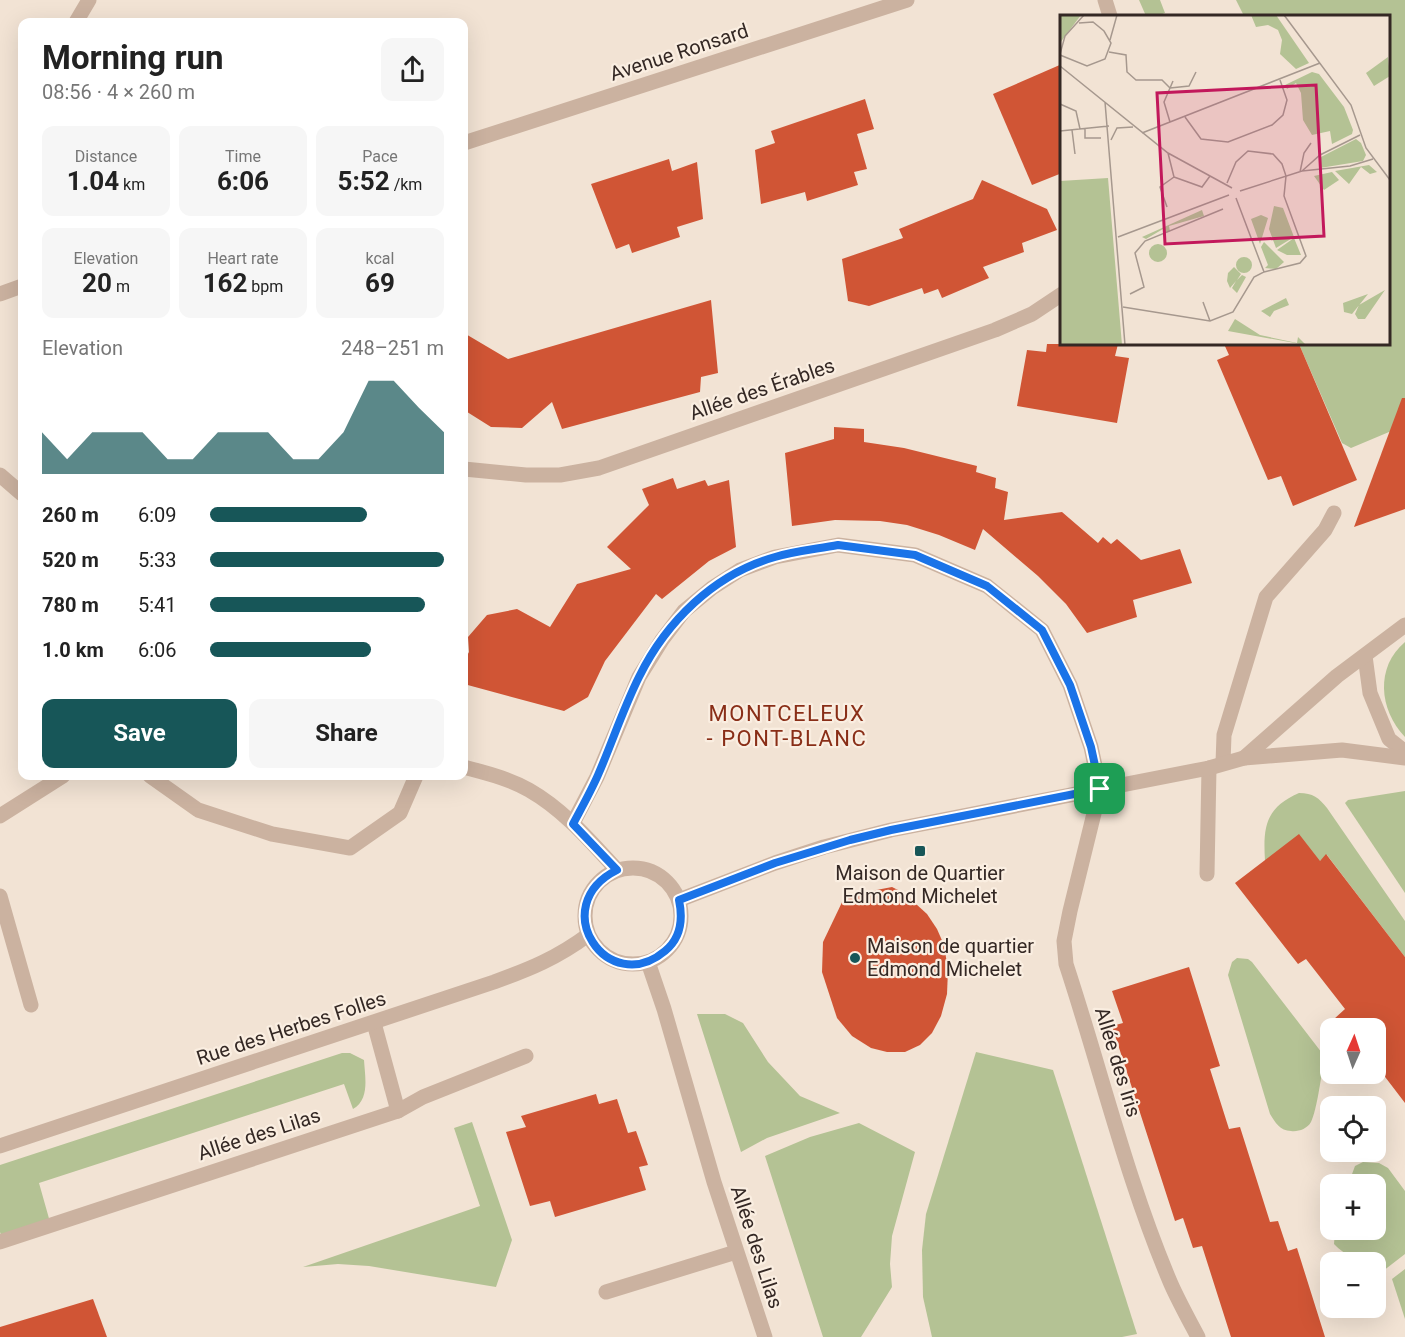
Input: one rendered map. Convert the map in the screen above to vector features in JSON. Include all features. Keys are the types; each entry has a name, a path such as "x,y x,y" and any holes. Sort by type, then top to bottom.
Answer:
{"street":[{"path":"78,18 89,0"},
{"name":"Avenue Ronsard","path":"468,142 907,0"},
{"path":"1105,0 1110,15"},
{"path":"0,294 18,287"},
{"name":"Allée des Érables","path":"468,469 525,475 560,475 599,468 995,330 1032,314 1060,295"},
{"path":"0,475 18,491"},
{"path":"1207,874 1216,766 1266,597 1325,530 1334,513"},
{"path":"573,824 597,777 639,677 662,640 684,611 712,588 740,570 775,557 838,545 915,555 987,586 1042,630 1070,685 1091,747 1100,789"},
{"path":"1244,758 1336,676 1405,625"},
{"path":"1365,656 1370,693 1389,739 1405,752"},
{"path":"679,900 775,863 842,842 891,830 1216,766 1244,758 1342,750 1405,758"},
{"path":"468,768 496,775 528,789 573,824 617,870"},
{"path":"0,816 57,780"},
{"path":"156,780 198,810 272,834 350,848 400,813 414,780"},
{"name":"Allée des Iris","path":"1100,789 1070,910 1064,941 1066,964 1125,1158 1153,1238 1172,1286 1198,1337"},
{"path":"633,867 661,876 672,887 679,900 681,926 676,938 669,949 648,963 619,963 595,947 588,935 585,909 589,896 596,885 617,870 633,867"},
{"path":"0,896 31,1005"},
{"name":"Rue des Herbes Folles","path":"0,1146 531,969 564,952 588,935"},
{"name":"Allée des Lilas","path":"648,963 664,1009 714,1182 765,1337"},
{"path":"374,1023 398,1110"},
{"name":"Allée des Lilas","path":"0,1242 398,1110 423,1097 526,1056"},
{"path":"606,1292 736,1252"}],"green space":[{"path":"1139,0 1160,0 1165,13 1146,15"},
{"path":"1236,0 1405,0 1405,439 1389,432 1351,448 1342,443 1299,345 1390,345 1390,15 1244,15"},
{"path":"1405,642 1405,737 1390,714 1384,689 1389,664 1395,652"},
{"path":"1405,791 1405,893 1345,803 1348,800"},
{"path":"1299,793 1315,797 1327,808 1405,921 1405,957 1327,855 1320,861 1265,861 1268,820 1279,805"},
{"path":"1237,958 1248,959 1252,962 1320,1050 1320,1083 1315,1110 1311,1122 1302,1130 1287,1131 1278,1126 1270,1114 1228,975 1232,962"},
{"path":"697,1014 725,1014 743,1023 768,1062 800,1096 840,1113 767,1138 741,1152"},
{"path":"976,1052 1053,1070 1137,1334 1122,1337 932,1337 923,1297 922,1250 926,1214"},
{"path":"342,1053 350,1053 364,1060 364,1094 362,1100 353,1109 344,1084 39,1183 50,1222 2,1238 0,1232 0,1165"},
{"path":"472,1122 512,1240 496,1287 369,1266 338,1264 303,1267 480,1206 454,1128"},
{"path":"859,1123 915,1152 892,1236 890,1264 892,1287 861,1337 823,1337 765,1156 810,1137"},
{"path":"1363,1162 1379,1163 1388,1168 1405,1191 1405,1254 1386,1269 1386,1252 1343,1252 1334,1244 1334,1240 1386,1240 1386,1174 1352,1174 1355,1166"},
{"path":"1405,1269 1405,1319 1392,1279"}],"building":[{"path":"1060,65 1060,174 1032,185 993,94"},
{"path":"865,99 874,129 857,134 867,169 854,172 858,185 807,201 805,192 761,204 755,150 775,143 771,131"},
{"path":"669,159 672,171 697,162 703,219 677,227 680,237 632,253 629,244 616,249 591,184"},
{"path":"982,180 1047,209 1057,230 1022,243 1024,252 983,267 989,278 942,298 938,289 924,294 922,288 869,306 848,301 842,259 903,238 899,229 973,199"},
{"path":"711,300 718,373 701,377 700,392 562,429 552,402 522,428 491,427 468,413 468,335 508,359"},
{"path":"1047,344 1118,345 1115,356 1129,358 1117,423 1017,406 1027,350 1046,352"},
{"path":"1224,345 1299,345 1357,480 1293,506 1281,476 1268,480 1217,360 1229,355"},
{"path":"1402,398 1405,398 1405,509 1354,527"},
{"path":"834,427 864,429 864,442 904,448 977,466 976,472 996,478 995,488 1008,492 1004,520 1062,512 1098,543 1103,537 1111,544 1117,539 1141,560 1180,549 1192,583 1133,600 1137,617 1087,633 1066,604 1038,576 983,529 975,550 907,525 880,521 835,520 792,526 785,453 834,439"},
{"path":"673,478 677,489 705,480 708,486 729,480 736,547 709,561 662,599 656,594 605,661 588,697 564,711 468,685 468,637 487,615 517,609 550,627 577,584 631,569 607,547 649,505 642,489"},
{"path":"1299,834 1320,861 1326,854 1405,957 1405,1103 1386,1078 1386,1018 1335,1018 1345,1009 1306,959 1298,964 1235,883"},
{"path":"892,887 904,893 927,914 944,945 948,970 947,994 941,1016 932,1033 920,1045 905,1052 887,1052 871,1048 852,1036 837,1018 822,972 823,942 845,896"},
{"path":"1189,967 1220,1066 1210,1069 1229,1129 1240,1127 1270,1222 1278,1221 1288,1251 1297,1248 1325,1337 1231,1337 1202,1246 1193,1248 1183,1218 1175,1221 1112,1026 1123,1023 1112,991"},
{"path":"596,1094 599,1104 617,1099 628,1133 636,1131 648,1165 639,1167 646,1190 555,1217 550,1201 530,1206 506,1132 526,1127 521,1116"},
{"path":"93,1299 107,1337 0,1337 0,1327"}],"place":[{"name":"Maison de Quartier Edmond Michelet","path":"920,851"},
{"name":"Maison de quartier Edmond Michelet","path":"855,958"}],"district":[{"name":"MONTCELEUX - PONT-BLANC","path":"787,726"}],"route":[{"path":"838,545 915,555 987,586 1042,630 1070,685 1091,747 1100,789 891,830 824,847 775,863 679,900 681,926 676,938 669,949 648,963 619,963 595,947 588,935 585,909 589,896 596,885 617,870 573,824 597,777 639,677 662,640 684,611 712,588 740,570 775,557 838,545"}]}
